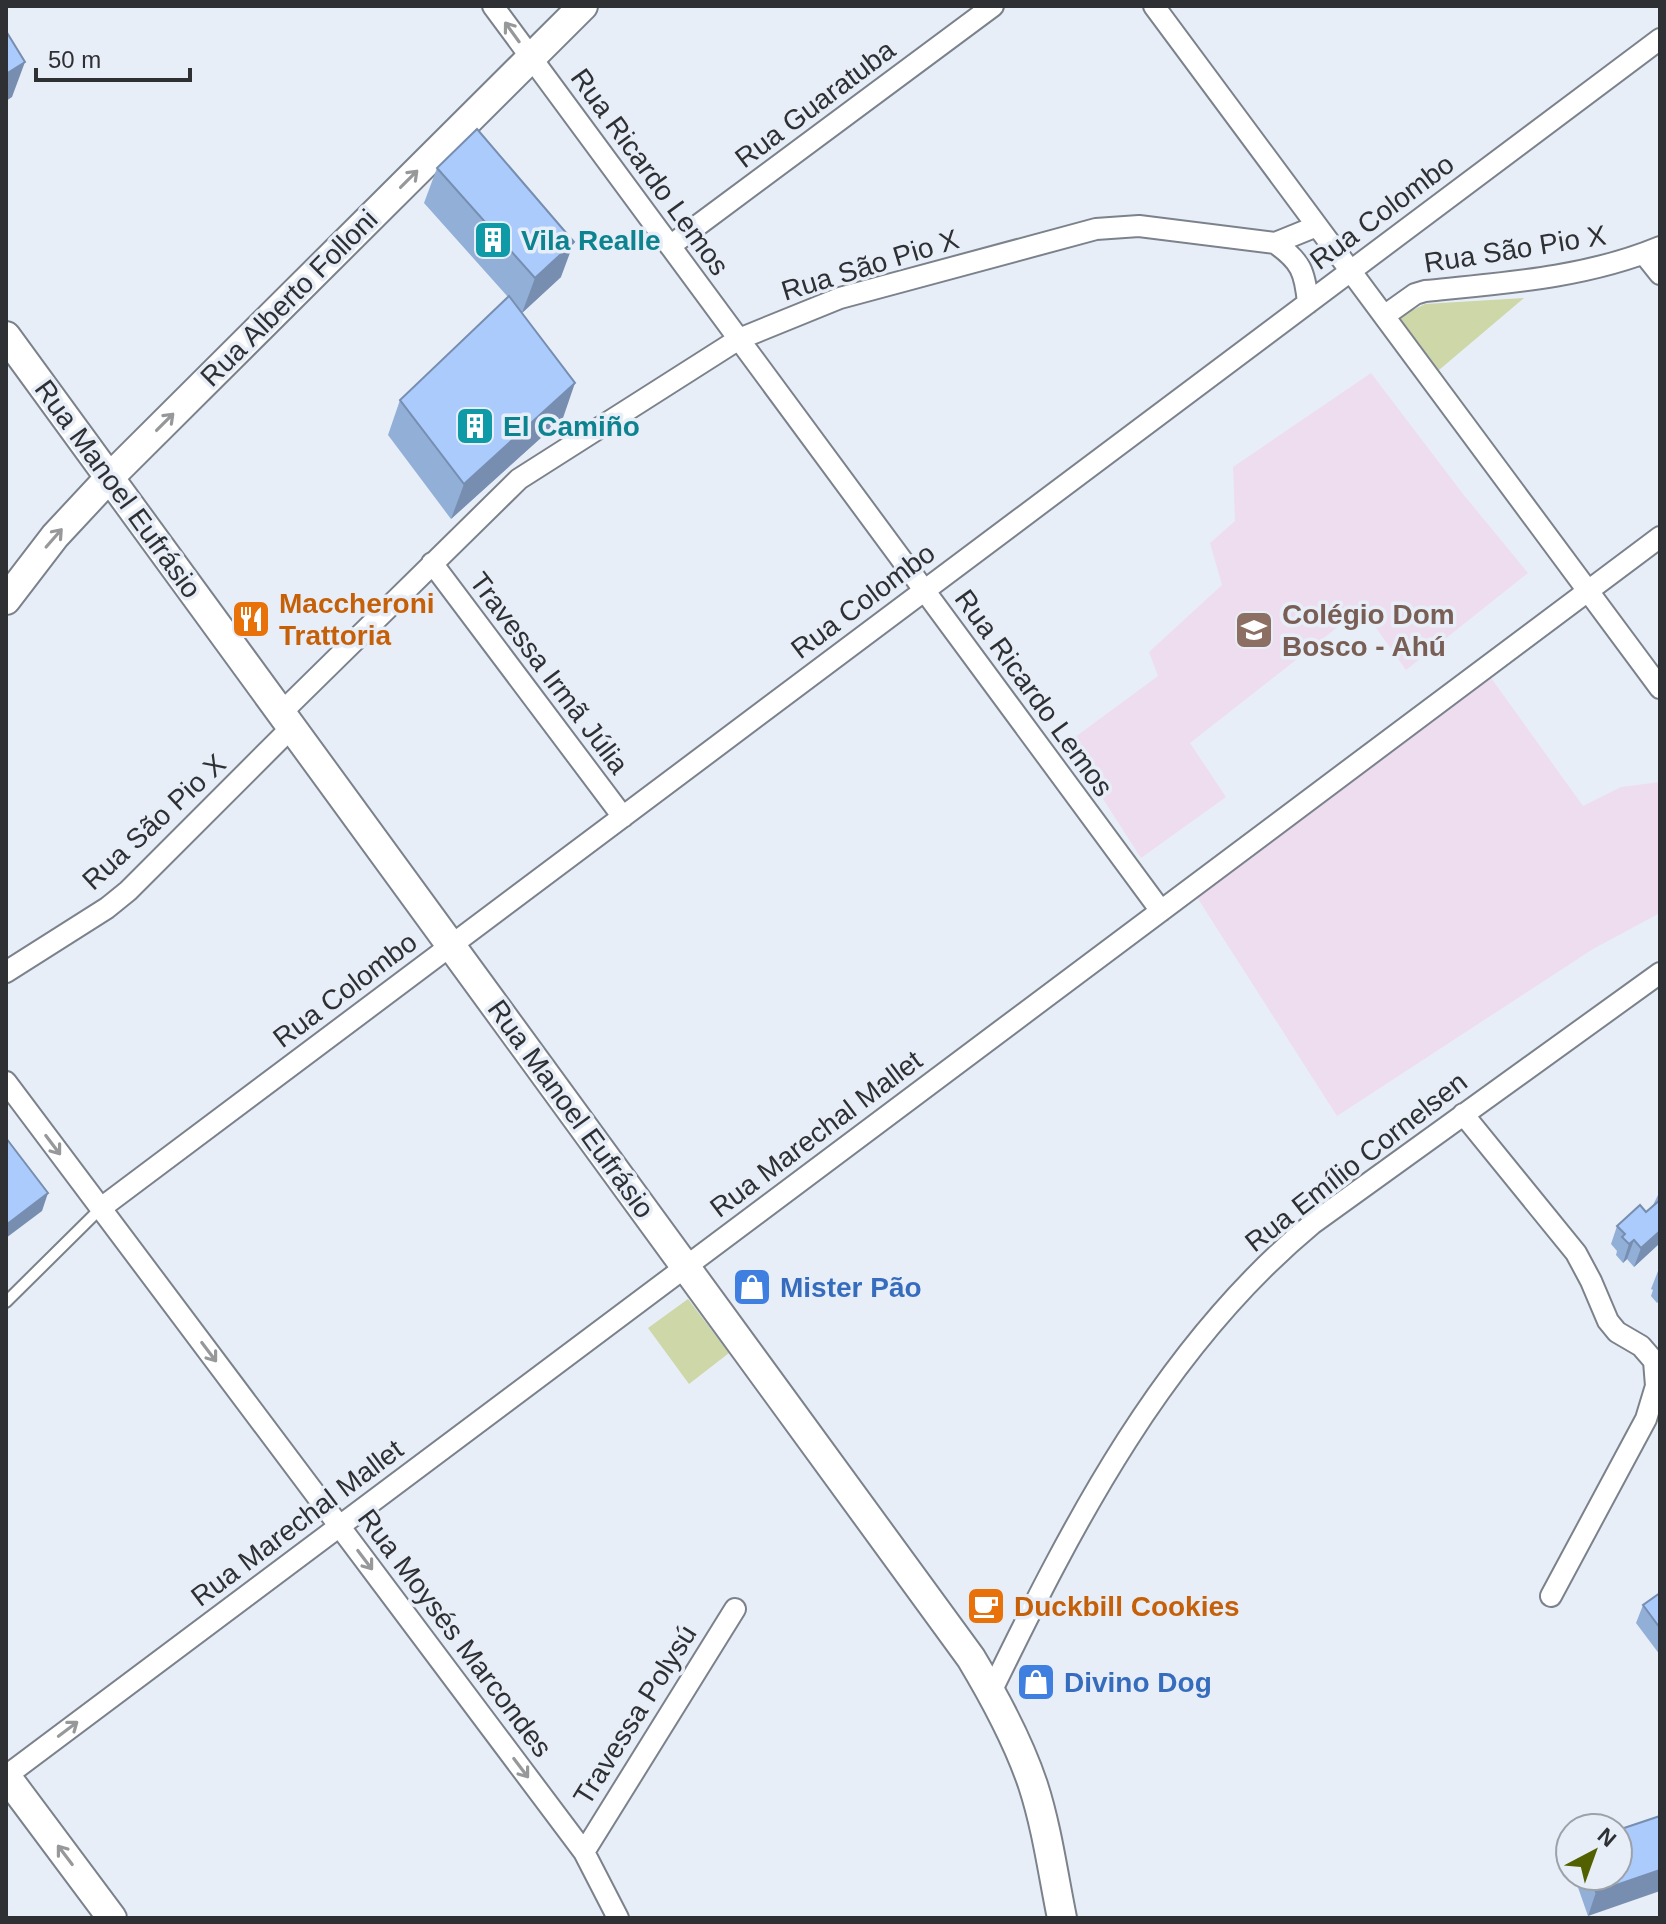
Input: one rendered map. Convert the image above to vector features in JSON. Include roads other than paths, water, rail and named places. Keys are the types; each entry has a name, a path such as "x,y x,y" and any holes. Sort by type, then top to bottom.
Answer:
{"street":[{"name":"Rua Ricardo Lemos","path":"493,6 1161,911"},
{"name":"Rua Alberto Folloni","path":"6,600 55,536 110,477 583,6"},
{"name":"Rua Guaratuba","path":"670,246 993,6"},
{"path":"1154,6 1660,688"},
{"name":"Rua Colombo","path":"101,1208 1660,39"},
{"name":"Rua São Pio X","path":"6,972 107,908 128,891 432,563 502,493 535,466 739,339 840,298 1096,229 1139,226 1275,243 1317,226"},
{"path":"1275,243 1300,266 1306,282 1308,303"},
{"path":"1652,250 1660,274"},
{"name":"Rua São Pio X","path":"1384,316 1415,294 1425,291 1551,278 1652,250"},
{"name":"Rua Manoel Eufrásio","path":"6,336 951,1628 991,1692 1032,1783 1044,1823 1062,1918"},
{"name":"Rua Marechal Mallet","path":"6,1776 1660,537"},
{"name":"Travessa Irmã Júlia","path":"432,563 623,817"},
{"name":"Rua Emílio Cornelsen","path":"991,1692 1053,1565 1095,1491 1145,1414 1239,1290 1312,1224 1660,973"},
{"name":"Rua Moysés Marcondes","path":"6,1082 584,1852 618,1918"},
{"path":"1463,1114 1576,1253 1608,1321 1617,1332 1641,1346 1654,1361 1656,1386 1646,1419 1551,1596"},
{"name":"Travessa Polysú","path":"584,1852 735,1609"},
{"path":"6,1776 112,1918"}],"lane":[{"path":"6,1302 101,1208"}],"place":[{"name":"Vila Realle","path":"493,240"},
{"name":"El Camiño","path":"475,426"},
{"name":"Maccheroni Trattoria","path":"251,619"},
{"name":"Colégio Dom Bosco - Ahú","path":"1254,630"},
{"name":"Mister Pão","path":"752,1287"},
{"name":"Duckbill Cookies","path":"986,1606"},
{"name":"Divino Dog","path":"1036,1682"}]}
